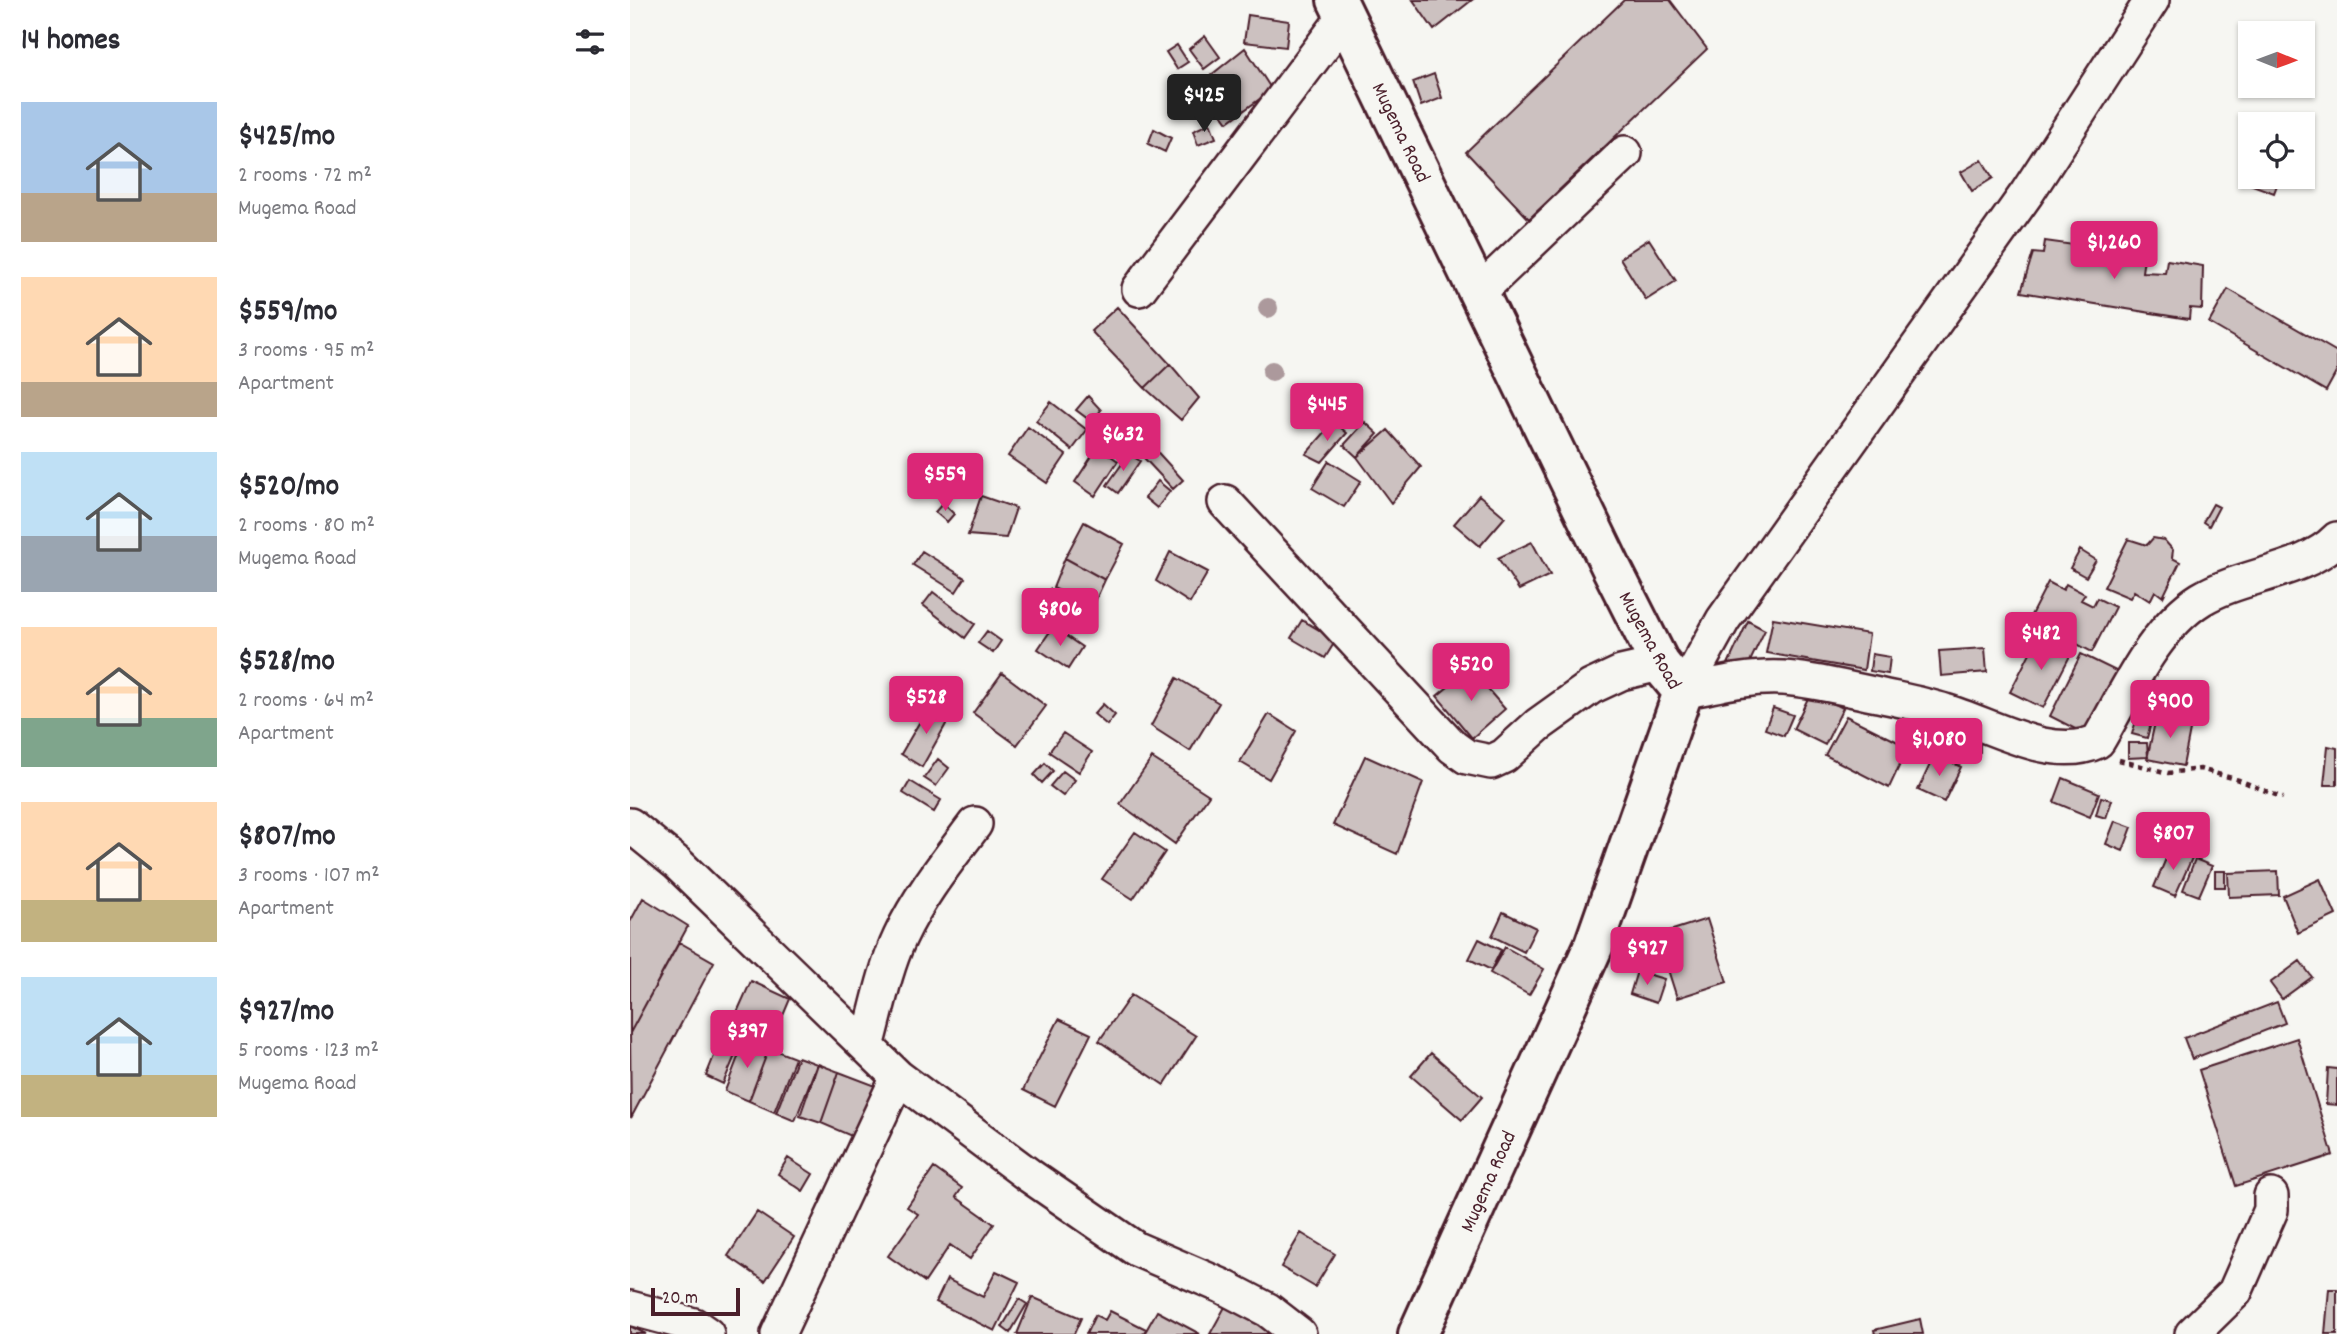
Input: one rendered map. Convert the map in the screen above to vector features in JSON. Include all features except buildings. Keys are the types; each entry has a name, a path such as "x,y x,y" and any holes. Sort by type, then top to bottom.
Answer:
{"street":[{"path":"1671,678 1723,620 2026,193 2152,0"},
{"path":"1139,289 1341,8"},
{"name":"Mugema Road","path":"1341,8 1671,678 1594,945 1418,1334"},
{"path":"1479,292 1625,153"},
{"path":"1225,502 1453,747 1467,757 1491,762 1504,756 1538,725 1591,687 1621,673 1671,678 1783,678 1841,687 1945,711 2036,743 2069,749 2086,747 2098,741 2153,647 2193,605 2249,579 2300,562 2337,540"},
{"path":"867,1047 899,938 928,887 975,824"},
{"path":"630,825 678,864 898,1077 1030,1176 1136,1249 1222,1286 1268,1310 1299,1334"},
{"path":"778,1334 898,1077"},
{"path":"2192,1334 2235,1292 2271,1210 2272,1196"},
{"path":"630,1308 694,1325 707,1334"}],"path":[{"path":"2086,747 2126,762 2168,773 2200,769 2239,780 2283,798"}]}
